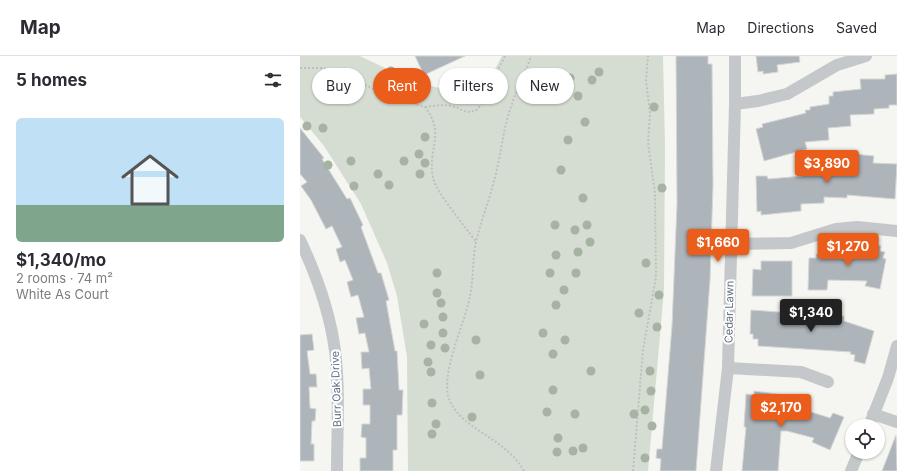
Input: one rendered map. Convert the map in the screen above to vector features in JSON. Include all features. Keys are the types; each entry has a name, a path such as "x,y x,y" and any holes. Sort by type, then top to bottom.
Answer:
{"street":[{"name":"Cedar Lawn","path":"716,471 728,368 735,56"},
{"path":"735,104 763,100 787,94 837,65 866,56"},
{"path":"730,244 791,243 836,229 857,227 897,232"},
{"name":"Burr Oak Drive","path":"300,240 313,268 325,301 335,351 338,408 336,471"},
{"path":"871,419 888,378 897,346"},
{"path":"728,368 801,372 828,382"},
{"path":"873,414 897,422"},
{"path":"851,471 856,459"}],"path":[{"path":"300,68 324,68 338,72 386,95 425,107 441,105 452,106 466,113 478,109 505,56"},
{"path":"524,471 515,457 500,444 463,420 454,409 446,391 452,358 470,295 476,242 497,169 504,127 531,56"},
{"path":"633,471 643,350 656,277 654,193 648,143 650,113 646,80 648,56"},
{"path":"425,107 434,120 436,130 432,157 433,180 476,242"}],"shaded area":[{"path":"300,56 360,56 385,68 373,68 373,104 431,104 431,86 439,88 439,104 508,104 508,68 496,68 502,56 663,56 665,145 664,290 648,471 408,471 407,357 397,296 387,263 361,204 324,146 300,117"}],"building":[{"path":"415,56 465,56 431,72 431,68 421,68"},
{"path":"676,56 708,56 708,64 712,64 713,185 710,280 696,471 660,471 661,459 656,458 657,449 662,449 672,326 677,204"},
{"path":"756,56 799,56 800,62 777,65 778,72 763,74 763,71 758,72"},
{"path":"897,74 897,105 889,105 889,108 874,109 874,114 850,115 851,126 828,128 829,140 805,142 807,149 764,161 756,129 763,127 762,124 806,113 805,110 810,110 810,107 829,104 829,96 833,96 833,92 861,89 860,79 885,79 885,75"},
{"path":"300,128 324,158 322,159 347,199 350,198 363,225 361,227 378,273 381,273 389,300 386,301 395,351 397,351 399,390 403,390 402,415 397,415 397,450 393,450 393,471 360,471 360,458 366,458 366,438 361,437 362,424 370,424 370,405 363,405 363,389 371,389 369,368 362,369 361,352 369,352 365,333 359,334 356,318 364,317 358,295 351,297 347,282 353,280 345,260 340,262 336,249 342,247 332,226 326,229 311,200 301,186 307,182 300,174"},
{"path":"854,154 874,156 873,163 897,164 895,199 847,195 847,198 824,197 824,203 801,204 801,211 761,215 761,211 757,212 756,176 767,176 768,179 803,176 803,164 835,163 835,158 853,159"},
{"path":"869,243 881,246 880,251 885,252 883,258 886,259 880,289 865,286 867,281 828,280 827,290 808,290 809,258 816,258 816,254 835,255 835,249 843,249 843,246 869,246"},
{"path":"761,261 792,261 792,296 752,296 753,269 761,270"},
{"path":"751,310 792,313 792,319 807,319 807,313 844,316 844,321 874,331 865,364 854,361 855,355 850,354 851,352 758,346 758,339 753,339 753,334 750,334"},
{"path":"312,334 314,350 307,351 310,374 316,374 317,387 309,387 310,408 316,409 315,421 312,421 311,444 314,444 314,461 300,461 300,335"},
{"path":"754,391 790,396 810,401 808,411 830,418 833,413 844,417 830,450 812,442 814,438 787,431 781,431 778,471 742,471 746,427 744,427 746,394 754,395"},
{"path":"896,435 897,471 882,471"}]}
